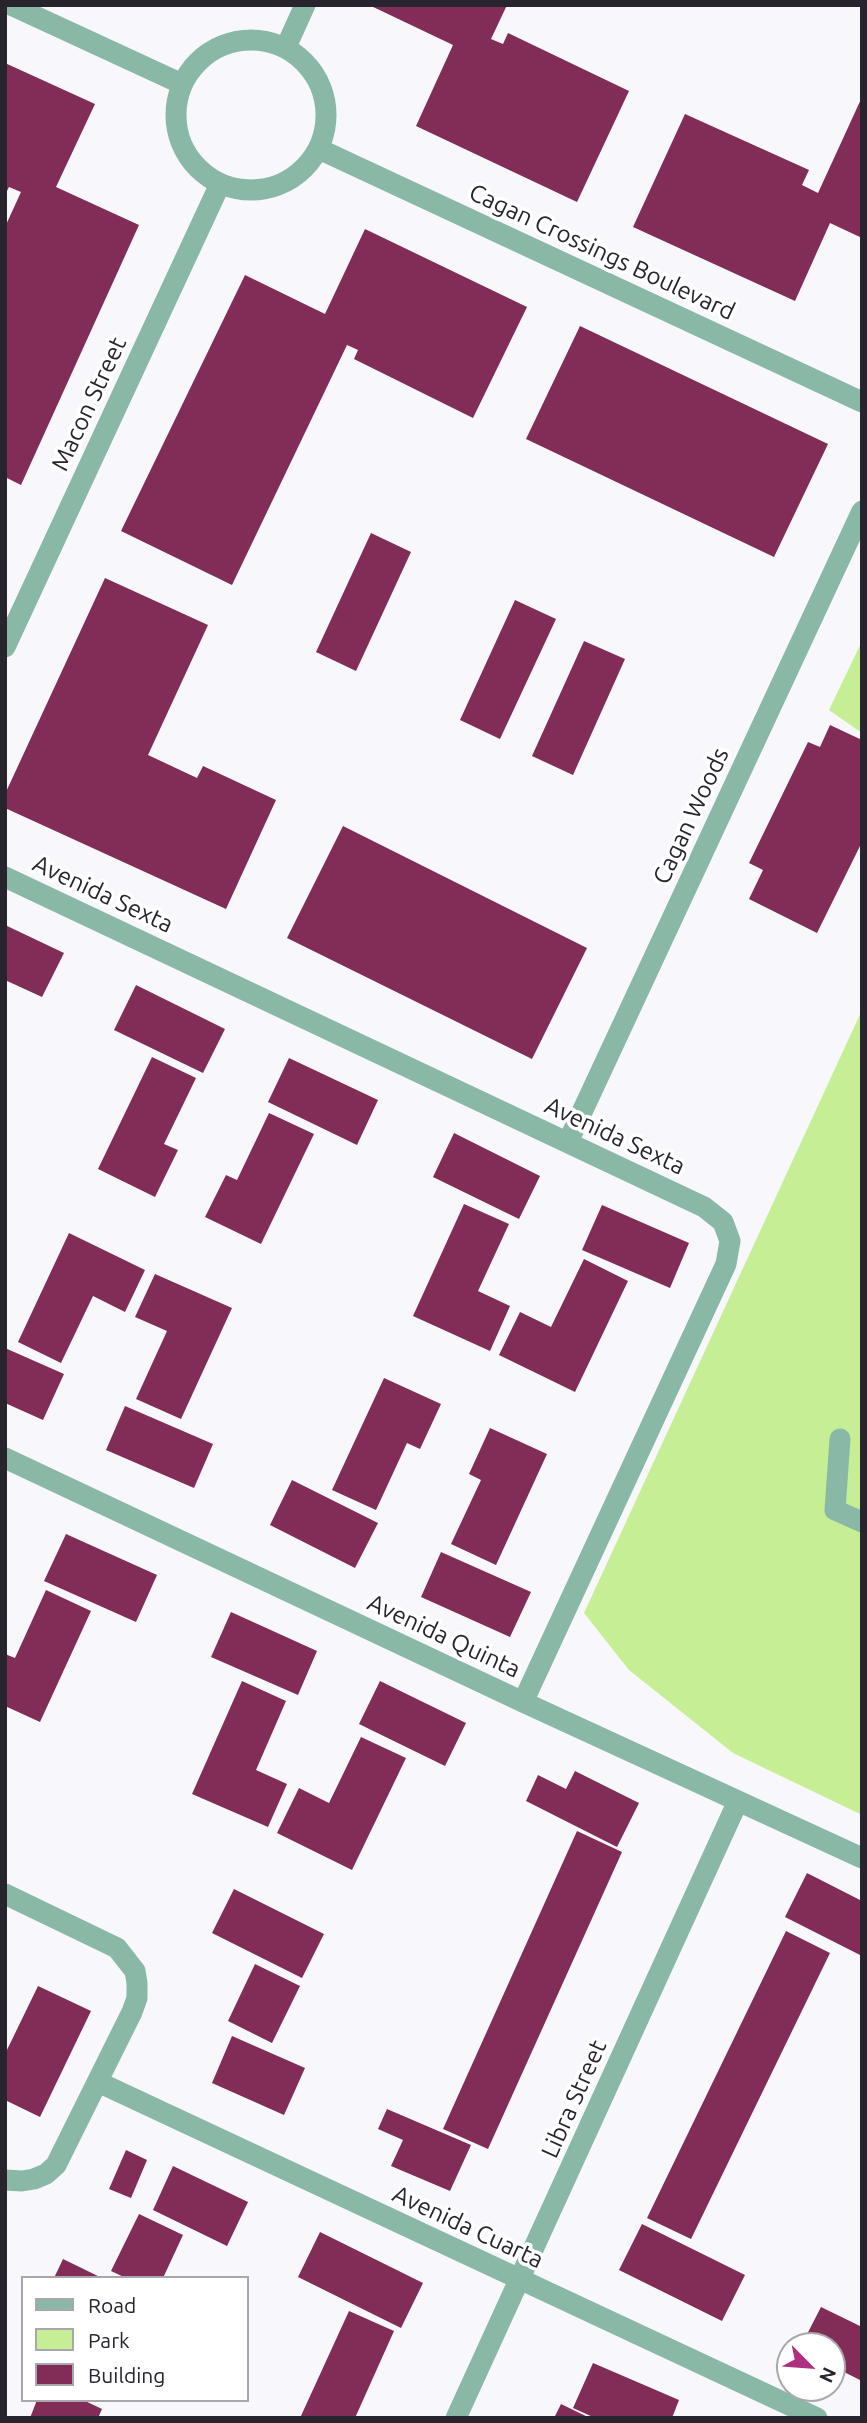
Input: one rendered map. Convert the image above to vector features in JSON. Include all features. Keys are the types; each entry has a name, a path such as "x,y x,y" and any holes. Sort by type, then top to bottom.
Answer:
{"street":[{"path":"11,5 182,84"},
{"path":"286,47 305,5"},
{"path":"238,40 262,40 286,47 305,61 318,79 326,101 326,124 320,149 306,168 289,181 266,190 242,190 220,184 200,172 186,153 177,131 175,107 182,84 195,63 215,48 238,40"},
{"name":"Cagan Crossings Boulevard","path":"320,149 862,402"},
{"name":"Macon Street","path":"5,647 220,184"},
{"name":"Cagan Woods","path":"568,1142 862,511"},
{"name":"Avenida Sexta","path":"5,877 568,1142 715,1213 723,1222 730,1241 726,1264 523,1702"},
{"path":"840,1439 835,1510 862,1522"},
{"name":"Avenida Quinta","path":"5,1458 523,1702 862,1857"},
{"name":"Libra Street","path":"456,2418 738,1801"},
{"path":"5,1894 117,1948 135,1971 137,1998 56,2165 46,2174 34,2179 5,2180"},
{"name":"Avenida Cuarta","path":"98,2082 817,2418"}],"green space":[{"path":"862,641 862,733 829,710"},
{"path":"862,1010 862,1815 733,1753 629,1670 584,1613"}],"building":[{"path":"369,5 507,5 491,39 503,44 508,33 629,91 577,202 416,126 453,45"},
{"path":"5,63 95,104 56,187 139,225 21,485 5,477 5,227 21,192 9,187 5,195"},
{"path":"862,97 862,238 830,223 795,301 633,227 685,114 809,170 802,185 818,193"},
{"path":"365,229 527,307 473,418 354,359 358,350 347,345 232,585 121,531 245,275 325,314"},
{"path":"580,326 828,444 774,557 526,439"},
{"path":"371,533 411,552 356,671 316,652"},
{"path":"105,578 208,625 148,755 197,778 203,766 276,800 226,909 5,808 5,794"},
{"path":"515,600 556,619 500,739 460,720"},
{"path":"584,641 625,659 573,775 532,756"},
{"path":"830,725 862,740 862,842 817,933 749,899 763,870 749,863 808,742 820,747"},
{"path":"343,826 587,948 532,1059 287,938"},
{"path":"5,925 64,953 42,997 5,980"},
{"path":"136,985 225,1029 203,1073 114,1030"},
{"path":"152,1057 196,1078 164,1144 178,1150 155,1197 98,1169"},
{"path":"289,1058 378,1100 357,1145 268,1102"},
{"path":"269,1113 314,1134 261,1244 205,1217 226,1175 237,1180"},
{"path":"454,1133 540,1176 519,1219 433,1177"},
{"path":"464,1204 509,1224 478,1291 510,1306 490,1351 413,1316"},
{"path":"602,1205 689,1243 670,1288 582,1250"},
{"path":"69,1233 145,1270 125,1312 93,1296 61,1363 18,1342"},
{"path":"584,1259 628,1281 575,1392 499,1355 520,1312 551,1327"},
{"path":"155,1274 232,1308 181,1419 136,1399 167,1331 135,1317"},
{"path":"5,1348 64,1374 43,1420 5,1403"},
{"path":"384,1378 441,1404 420,1449 407,1443 376,1510 332,1490"},
{"path":"125,1406 213,1444 194,1488 106,1450"},
{"path":"490,1428 547,1454 496,1565 451,1544 481,1480 469,1474"},
{"path":"292,1480 378,1523 355,1568 270,1525"},
{"path":"66,1534 157,1575 136,1622 44,1581"},
{"path":"441,1552 531,1592 510,1637 421,1597"},
{"path":"46,1590 91,1611 40,1722 5,1706 5,1654 15,1658"},
{"path":"231,1612 317,1651 298,1695 211,1657"},
{"path":"242,1681 286,1701 256,1770 287,1784 268,1827 192,1794"},
{"path":"380,1681 466,1723 445,1766 359,1724"},
{"path":"361,1737 406,1758 352,1870 277,1833 299,1788 329,1803"},
{"path":"575,1771 639,1803 617,1847 526,1801 538,1775 566,1789"},
{"path":"577,1831 622,1852 488,2149 443,2129"},
{"path":"807,1873 862,1901 862,1956 785,1917"},
{"path":"234,1889 324,1934 302,1978 212,1933"},
{"path":"786,1931 830,1953 691,2239 647,2218"},
{"path":"255,1964 300,1986 272,2043 228,2021"},
{"path":"38,1986 91,2011 40,2117 5,2100 5,2054"},
{"path":"232,2036 305,2068 284,2115 212,2083"},
{"path":"387,2109 471,2145 450,2191 391,2166 403,2140 378,2129"},
{"path":"126,2150 147,2160 131,2198 109,2189"},
{"path":"173,2166 248,2202 227,2246 153,2210"},
{"path":"139,2214 183,2235 164,2276 122,2276 111,2271"},
{"path":"642,2224 745,2275 722,2321 619,2270"},
{"path":"320,2232 423,2283 401,2328 298,2277"},
{"path":"63,2259 98,2276 55,2276"},
{"path":"821,2307 862,2327 862,2381 846,2373 846,2332 808,2332"},
{"path":"349,2311 394,2331 355,2418 300,2418"},
{"path":"593,2363 679,2400 672,2418 595,2418 573,2408"},
{"path":"36,2402 87,2402 102,2409 98,2418 30,2418"},
{"path":"561,2404 590,2418 554,2418"}]}
